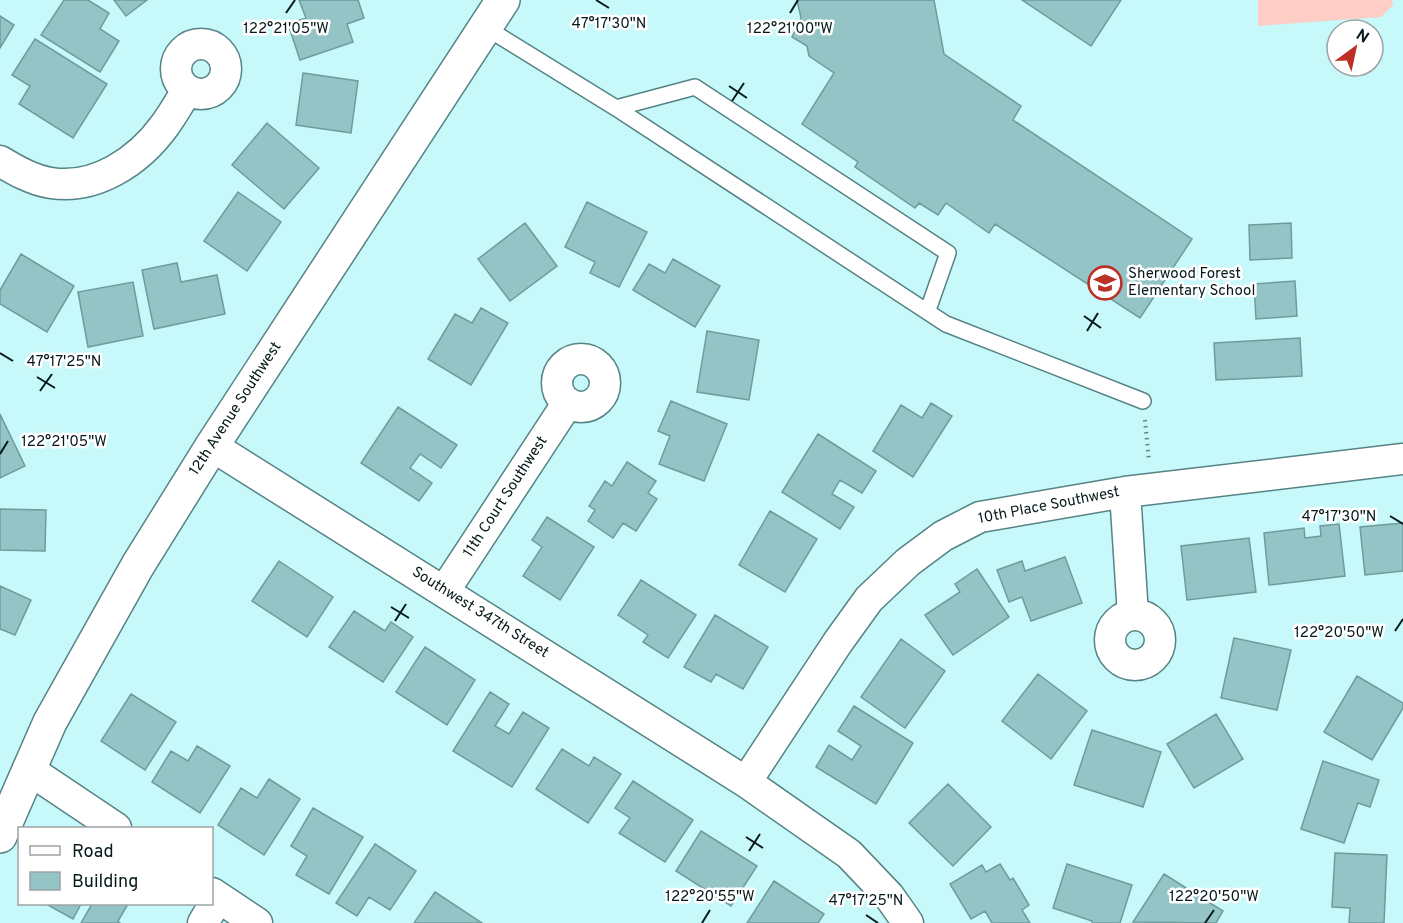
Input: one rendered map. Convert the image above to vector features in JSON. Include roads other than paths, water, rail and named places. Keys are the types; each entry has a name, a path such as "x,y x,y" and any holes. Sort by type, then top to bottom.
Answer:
{"street":[{"name":"12th Avenue Southwest","path":"0,836 50,722 138,565 212,446 494,13"},
{"path":"0,161 30,177 49,183 69,184 89,181 128,163 147,146 165,126 188,90"},
{"name":"11th Court Southwest","path":"445,590 567,404"},
{"name":"Southwest 347th Street","path":"212,446 445,590 746,782 849,854 889,896 908,923"},
{"name":"10th Place Southwest","path":"746,782 869,599 908,562 943,536 980,517 1138,490 1403,459"},
{"path":"1133,615 1138,490"},
{"path":"28,769 115,827"},
{"path":"215,896 257,923"},
{"path":"203,923 211,905"}],"lane":[{"path":"494,13 616,108 946,324 1143,401"},
{"path":"616,108 695,87 948,253 927,310"}],"place":[{"name":"Sherwood Forest Elementary School","path":"1105,283"}]}
